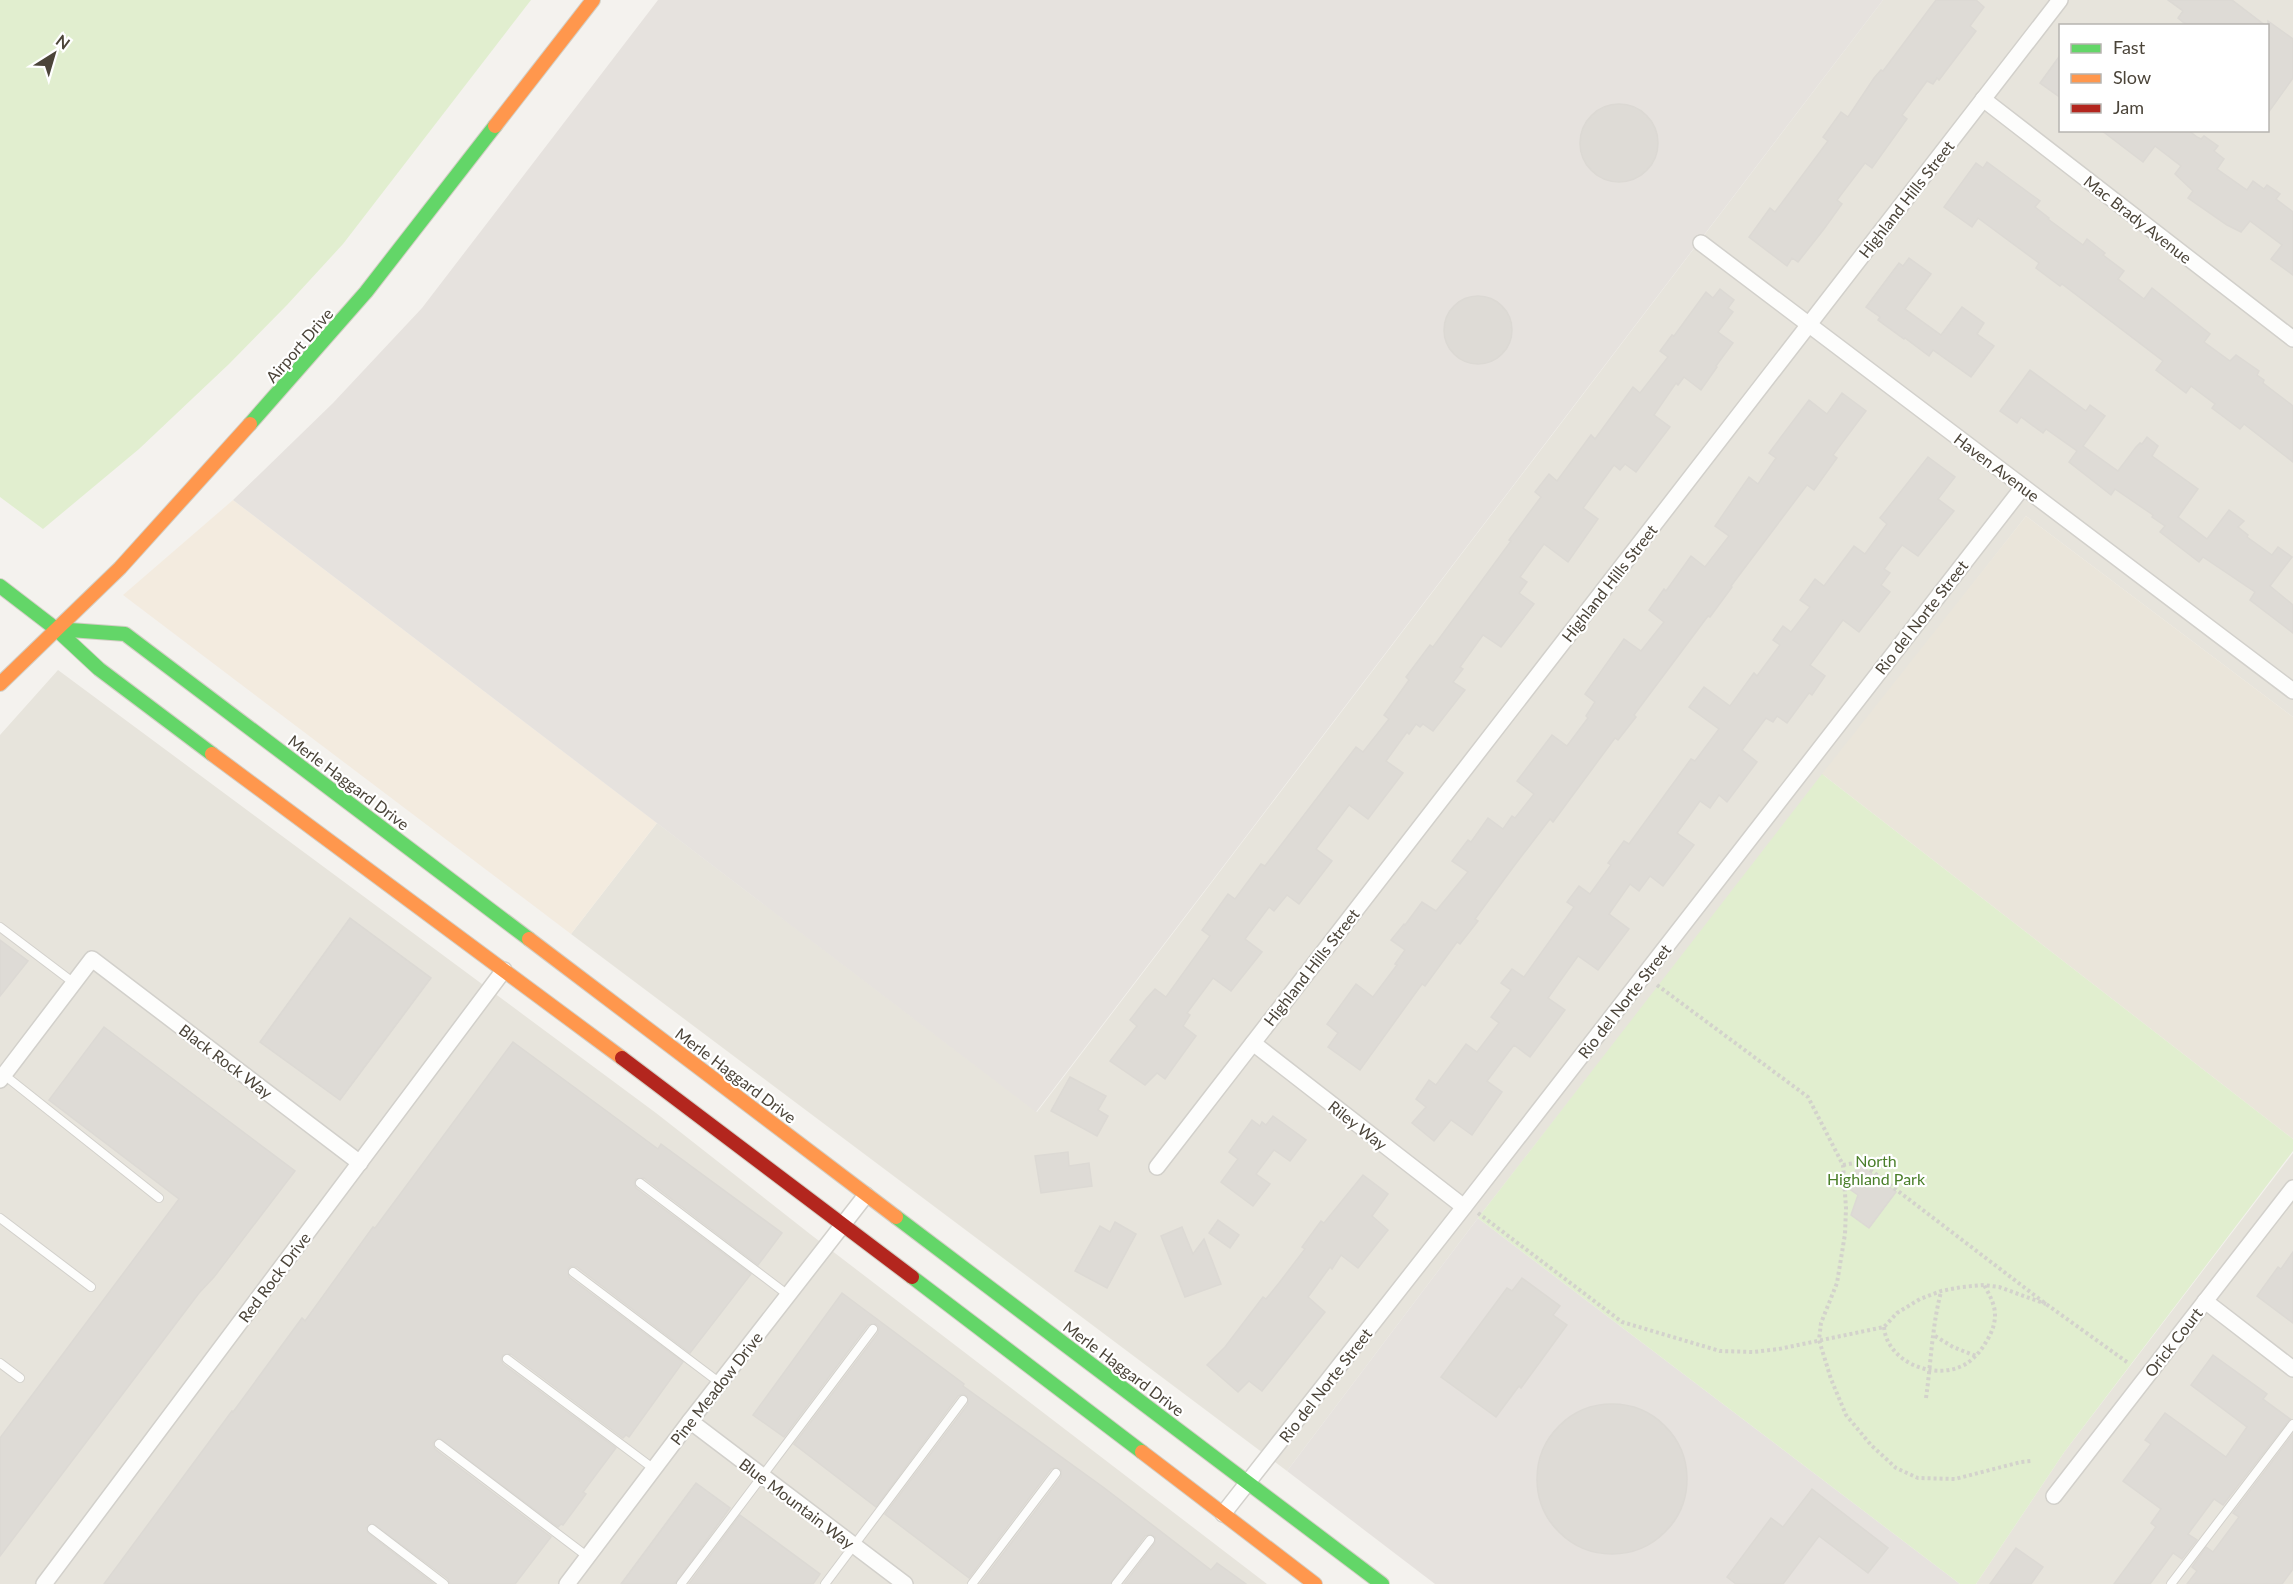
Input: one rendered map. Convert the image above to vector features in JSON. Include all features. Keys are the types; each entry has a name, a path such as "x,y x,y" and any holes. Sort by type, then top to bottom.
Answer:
{"main road":[{"name":"Airport Drive","path":"0,684 120,568 359,301 593,0"},
{"path":"0,586 56,629 99,669 843,1224 1315,1584"},
{"name":"Merle Haggard Drive","path":"56,629 125,634 1382,1584"}],"street":[{"name":"Highland Hills Street","path":"1157,1167 2060,0"},
{"name":"Mac Brady Avenue","path":"1983,99 2293,339"},
{"name":"Haven Avenue","path":"1701,243 2293,691"},
{"name":"Rio del Norte Street","path":"1223,1514 2023,487"},
{"name":"Black Rock Way","path":"74,982 92,959 360,1163"},
{"name":"Red Rock Drive","path":"44,1584 504,970"},
{"path":"1,1076 74,982"},
{"name":"Riley Way","path":"1252,1043 1464,1207"},
{"name":"Orick Court","path":"2054,1496 2293,1188"},
{"name":"Pine Meadow Drive","path":"567,1584 866,1194"},
{"path":"2205,1301 2293,1370"},
{"name":"Blue Mountain Way","path":"690,1421 905,1584"}],"lane":[{"path":"0,927 74,982"},
{"path":"1,1076 159,1198"},
{"path":"640,1183 789,1295"},
{"path":"0,1218 91,1287"},
{"path":"573,1272 720,1383"},
{"path":"681,1584 873,1329"},
{"path":"507,1359 654,1469"},
{"path":"0,1363 20,1378"},
{"path":"825,1584 963,1400"},
{"path":"2171,1584 2293,1424"},
{"path":"439,1444 588,1557"},
{"path":"972,1584 1056,1473"},
{"path":"372,1529 444,1584"},
{"path":"1116,1584 1150,1540"}],"path":[{"path":"1654,983 1808,1097 1843,1165 1845,1234 1837,1283 1821,1323 1819,1340 1846,1415 1871,1445 1896,1468 1918,1478 1955,1479 2031,1461"},
{"path":"1843,1165 1860,1162 2046,1304 2127,1362"},
{"path":"1479,1214 1622,1322 1720,1351 1779,1349 1884,1327 1897,1313 1920,1299 1941,1291 1984,1286 1999,1287 2046,1304"},
{"path":"1884,1327 1889,1346 1901,1358 1930,1370 1963,1366 1976,1356 1992,1331 1995,1316 1994,1304 1984,1286"},
{"path":"1926,1398 1935,1336 1935,1315 1941,1291"},
{"path":"1935,1336 1953,1347 1976,1356"}],"shaded area":[{"path":"658,0 1883,0 1036,1112 233,500 333,403 422,308"},
{"path":"1883,0 2293,0 2293,717 2026,516 1478,1218 1287,1471 571,934 657,823 1037,1112"},
{"path":"233,500 657,823 571,934 123,595"},
{"path":"2026,516 2293,717 2293,1139 1822,774"},
{"path":"58,670 656,1113 810,1234 1267,1584 0,1584 0,735"},
{"path":"2293,1153 2293,1584 1976,1584 2065,1451"},
{"path":"1478,1218 1960,1584 1435,1584 1287,1471"}],"green space":[{"path":"0,0 531,0 343,244 287,305 229,364 139,449 43,529 0,497"},
{"name":"North Highland Park","path":"1822,774 2293,1139 2293,1151 2065,1451 1976,1584 1960,1584 1478,1218"}],"building":[{"path":"1936,0 1976,0 1984,7 1970,26 1976,31 1939,80 1937,78 1933,84 1927,81 1902,115 1907,119 1872,168 1865,163 1837,200 1842,204 1824,229 1798,262 1792,258 1787,266 1749,237 1770,208 1775,212 1828,141 1823,137 1841,112 1848,117 1874,78 1881,70 1883,71"},
{"path":"2168,0 2232,0 2263,24 2186,24 2178,18 2183,11"},
{"path":"2268,21 2293,39 2293,78 2269,112 2269,24"},
{"path":"2059,57 2059,97 2040,83"},
{"path":"1619,104 1634,107 1647,115 1655,128 1658,143 1655,158 1647,171 1634,179 1619,182 1604,179 1591,171 1583,158 1580,143 1583,128 1591,115 1604,107"},
{"path":"2104,132 2191,132 2201,139 2204,136 2218,146 2214,151 2224,159 2217,169 2247,190 2253,181 2264,189 2267,185 2280,194 2276,199 2293,212 2293,275 2271,259 2282,245 2250,221 2241,232 2188,198 2193,191 2175,174 2181,166 2155,146 2143,162"},
{"path":"1987,162 2040,201 2035,207 2048,219 2083,245 2087,239 2105,253 2103,255 2124,271 2118,279 2144,299 2152,288 2210,334 2204,342 2230,361 2236,355 2259,371 2257,375 2264,380 2263,383 2293,406 2293,462 2244,424 2240,429 2212,408 2215,404 2191,386 2186,393 2156,370 2163,361 2062,284 2060,286 2036,268 2039,263 1978,218 1972,227 1944,207 1976,163 1983,168"},
{"path":"1909,258 1931,274 1905,309 1941,335 1962,307 1984,323 1977,334 1994,346 1971,377 1933,350 1929,356 1878,320 1880,317 1866,307 1899,263 1903,266"},
{"path":"1720,289 1734,300 1728,308 1733,312 1718,332 1733,343 1701,390 1684,377 1678,385 1676,383 1654,415 1670,427 1636,472 1625,464 1620,470 1614,465 1583,508 1598,519 1568,562 1544,544 1520,577 1527,582 1519,593 1534,604 1501,647 1483,635 1460,667 1463,669 1453,682 1465,690 1433,731 1423,724 1420,727 1416,724 1409,734 1407,732 1386,761 1403,773 1368,819 1349,805 1316,849 1332,861 1299,904 1287,895 1274,911 1269,907 1245,939 1262,952 1231,991 1213,978 1187,1013 1190,1015 1183,1026 1196,1036 1165,1079 1157,1073 1145,1085 1110,1061 1137,1026 1130,1020 1146,999 1155,989 1166,997 1210,936 1202,930 1228,894 1235,899 1261,864 1265,866 1356,747 1363,752 1389,719 1384,715 1409,680 1406,677 1430,645 1433,647 1511,541 1509,540 1541,497 1535,492 1549,474 1557,481 1591,435 1595,439 1633,387 1640,393 1668,357 1660,351 1672,335 1674,336 1706,292 1713,298"},
{"path":"1478,296 1491,299 1502,306 1509,317 1512,330 1509,343 1502,354 1491,361 1478,364 1465,361 1454,354 1447,343 1444,330 1447,317 1454,306 1465,299"},
{"path":"2030,370 2086,411 2090,405 2105,416 2083,446 2118,471 2136,447 2142,444 2147,437 2158,446 2152,456 2198,489 2178,517 2207,539 2229,510 2244,521 2238,527 2248,535 2247,537 2272,555 2278,547 2292,557 2270,586 2293,605 2293,633 2250,600 2255,592 2203,557 2199,562 2160,532 2165,526 2152,517 2153,515 2115,489 2111,495 2069,462 2077,451 2046,429 2043,433 2021,417 2017,423 2000,411"},
{"path":"1842,393 1866,411 1833,455 1837,458 1814,490 1807,485 1710,617 1708,616 1634,715 1636,717 1618,740 1615,738 1553,822 1550,819 1514,866 1475,919 1478,921 1460,944 1457,942 1425,986 1422,984 1360,1070 1328,1047 1338,1033 1327,1024 1356,984 1373,997 1397,965 1395,964 1405,950 1391,940 1422,902 1436,911 1468,872 1452,861 1468,840 1471,842 1488,818 1503,829 1512,816 1515,818 1534,794 1517,781 1552,735 1567,746 1588,718 1586,716 1595,702 1585,694 1624,639 1641,651 1664,622 1649,610 1664,589 1666,591 1691,556 1705,567 1729,536 1715,526 1749,477 1758,484 1776,458 1769,453 1809,400 1827,414"},
{"path":"1928,457 1955,477 1938,499 1954,511 1918,556 1902,545 1884,569 1890,573 1881,585 1890,592 1859,632 1843,620 1810,665 1825,676 1812,695 1809,693 1787,723 1777,716 1773,722 1766,718 1742,750 1757,762 1727,802 1719,795 1710,808 1700,801 1677,833 1694,845 1663,886 1650,876 1639,891 1630,884 1609,914 1629,929 1598,970 1578,956 1548,998 1565,1010 1530,1057 1514,1045 1487,1081 1502,1092 1472,1135 1451,1120 1434,1141 1412,1123 1426,1107 1416,1099 1429,1080 1436,1085 1466,1044 1477,1052 1499,1023 1491,1017 1511,990 1501,983 1512,969 1524,977 1574,907 1567,902 1579,886 1590,894 1611,865 1608,863 1624,841 1629,844 1691,759 1695,761 1719,729 1689,707 1704,687 1730,706 1754,673 1757,676 1780,645 1773,640 1783,626 1791,632 1810,607 1800,600 1815,579 1824,586 1854,546 1865,554 1887,524 1880,518"},
{"path":"350,918 431,978 340,1100 260,1042"},
{"path":"0,940 28,961 0,996"},
{"path":"104,1027 295,1171 214,1277 199,1293 0,1556 0,1438 179,1199 49,1100"},
{"path":"513,1042 658,1149 661,1144 782,1233 758,1265 644,1178 636,1179 634,1183 636,1188 751,1274 690,1353 577,1267 571,1266 568,1269 569,1277 683,1362 629,1437 626,1435 623,1438 511,1354 503,1355 501,1359 503,1364 616,1448 583,1492 586,1494 563,1525 558,1527 439,1438 433,1443 435,1449 551,1537 515,1584 450,1584 448,1579 372,1523 366,1528 368,1533 434,1584 104,1584 302,1318 305,1321"},
{"path":"1070,1077 1106,1096 1098,1110 1108,1116 1097,1136 1051,1111"},
{"path":"1273,1116 1306,1140 1290,1161 1274,1150 1256,1174 1270,1184 1253,1206 1221,1182 1238,1159 1229,1152 1252,1120 1260,1126 1262,1122 1266,1125"},
{"path":"1068,1152 1069,1166 1089,1163 1092,1186 1041,1193 1035,1156"},
{"path":"1860,1165 1896,1192 1869,1228 1851,1215 1858,1195 1845,1186"},
{"path":"1363,1175 1388,1194 1372,1216 1388,1230 1358,1268 1341,1255 1308,1297 1325,1312 1262,1391 1249,1381 1238,1392 1207,1365 1225,1347 1263,1297 1266,1299 1305,1249 1302,1247 1321,1221 1324,1223"},
{"path":"1218,1220 1239,1235 1230,1248 1209,1233"},
{"path":"1115,1222 1136,1234 1107,1288 1075,1271 1100,1226 1110,1232"},
{"path":"1182,1227 1193,1254 1204,1239 1221,1284 1185,1297 1161,1236"},
{"path":"2293,1252 2293,1323 2257,1296 2278,1267 2281,1269"},
{"path":"1522,1278 1560,1306 1553,1315 1567,1325 1521,1388 1519,1386 1496,1417 1441,1377 1507,1288 1512,1291"},
{"path":"842,1293 1211,1570 1217,1563 1246,1584 1124,1584 1155,1543 1155,1537 1150,1534 1145,1536 1110,1584 980,1584 1061,1477 1061,1470 1056,1467 1051,1469 969,1578 885,1514 968,1404 967,1396 963,1394 958,1396 876,1507 794,1444 878,1333 879,1327 876,1324 868,1325 784,1437 753,1415"},
{"path":"2213,1355 2267,1394 2263,1399 2290,1419 2223,1505 2214,1499 2188,1534 2197,1540 2182,1559 2173,1553 2150,1584 2114,1584 2156,1527 2151,1523 2161,1509 2123,1481 2151,1444 2145,1440 2165,1413 2226,1457 2247,1427 2191,1385"},
{"path":"1612,1404 1641,1410 1665,1426 1681,1450 1687,1479 1681,1508 1665,1532 1641,1548 1612,1554 1583,1548 1559,1532 1543,1508 1537,1479 1543,1450 1559,1426 1583,1410"},
{"path":"2293,1434 2293,1569 2282,1584 2187,1584 2197,1571 2192,1567 2206,1547 2213,1552 2239,1517 2233,1513"},
{"path":"696,1483 730,1508 675,1584 621,1584"},
{"path":"1812,1489 1888,1548 1868,1573 1819,1536 1783,1584 1736,1584 1727,1577 1771,1518 1783,1527"},
{"path":"740,1515 820,1574 813,1584 689,1584"},
{"path":"2016,1548 2043,1567 2031,1584 1990,1584"}],"traffic: fast":[{"path":"250,424 366,292 495,126"},
{"path":"0,586 56,629 99,669 212,754"},
{"path":"56,629 125,634 529,939"},
{"path":"896,1217 1382,1584"},
{"path":"912,1277 1142,1452"}],"traffic: slow":[{"path":"495,126 593,0"},
{"path":"0,684 120,568 250,424"},
{"path":"212,754 622,1058"},
{"path":"529,939 896,1217"},
{"path":"1142,1452 1315,1584"}],"traffic: jam":[{"path":"622,1058 912,1277"}]}
